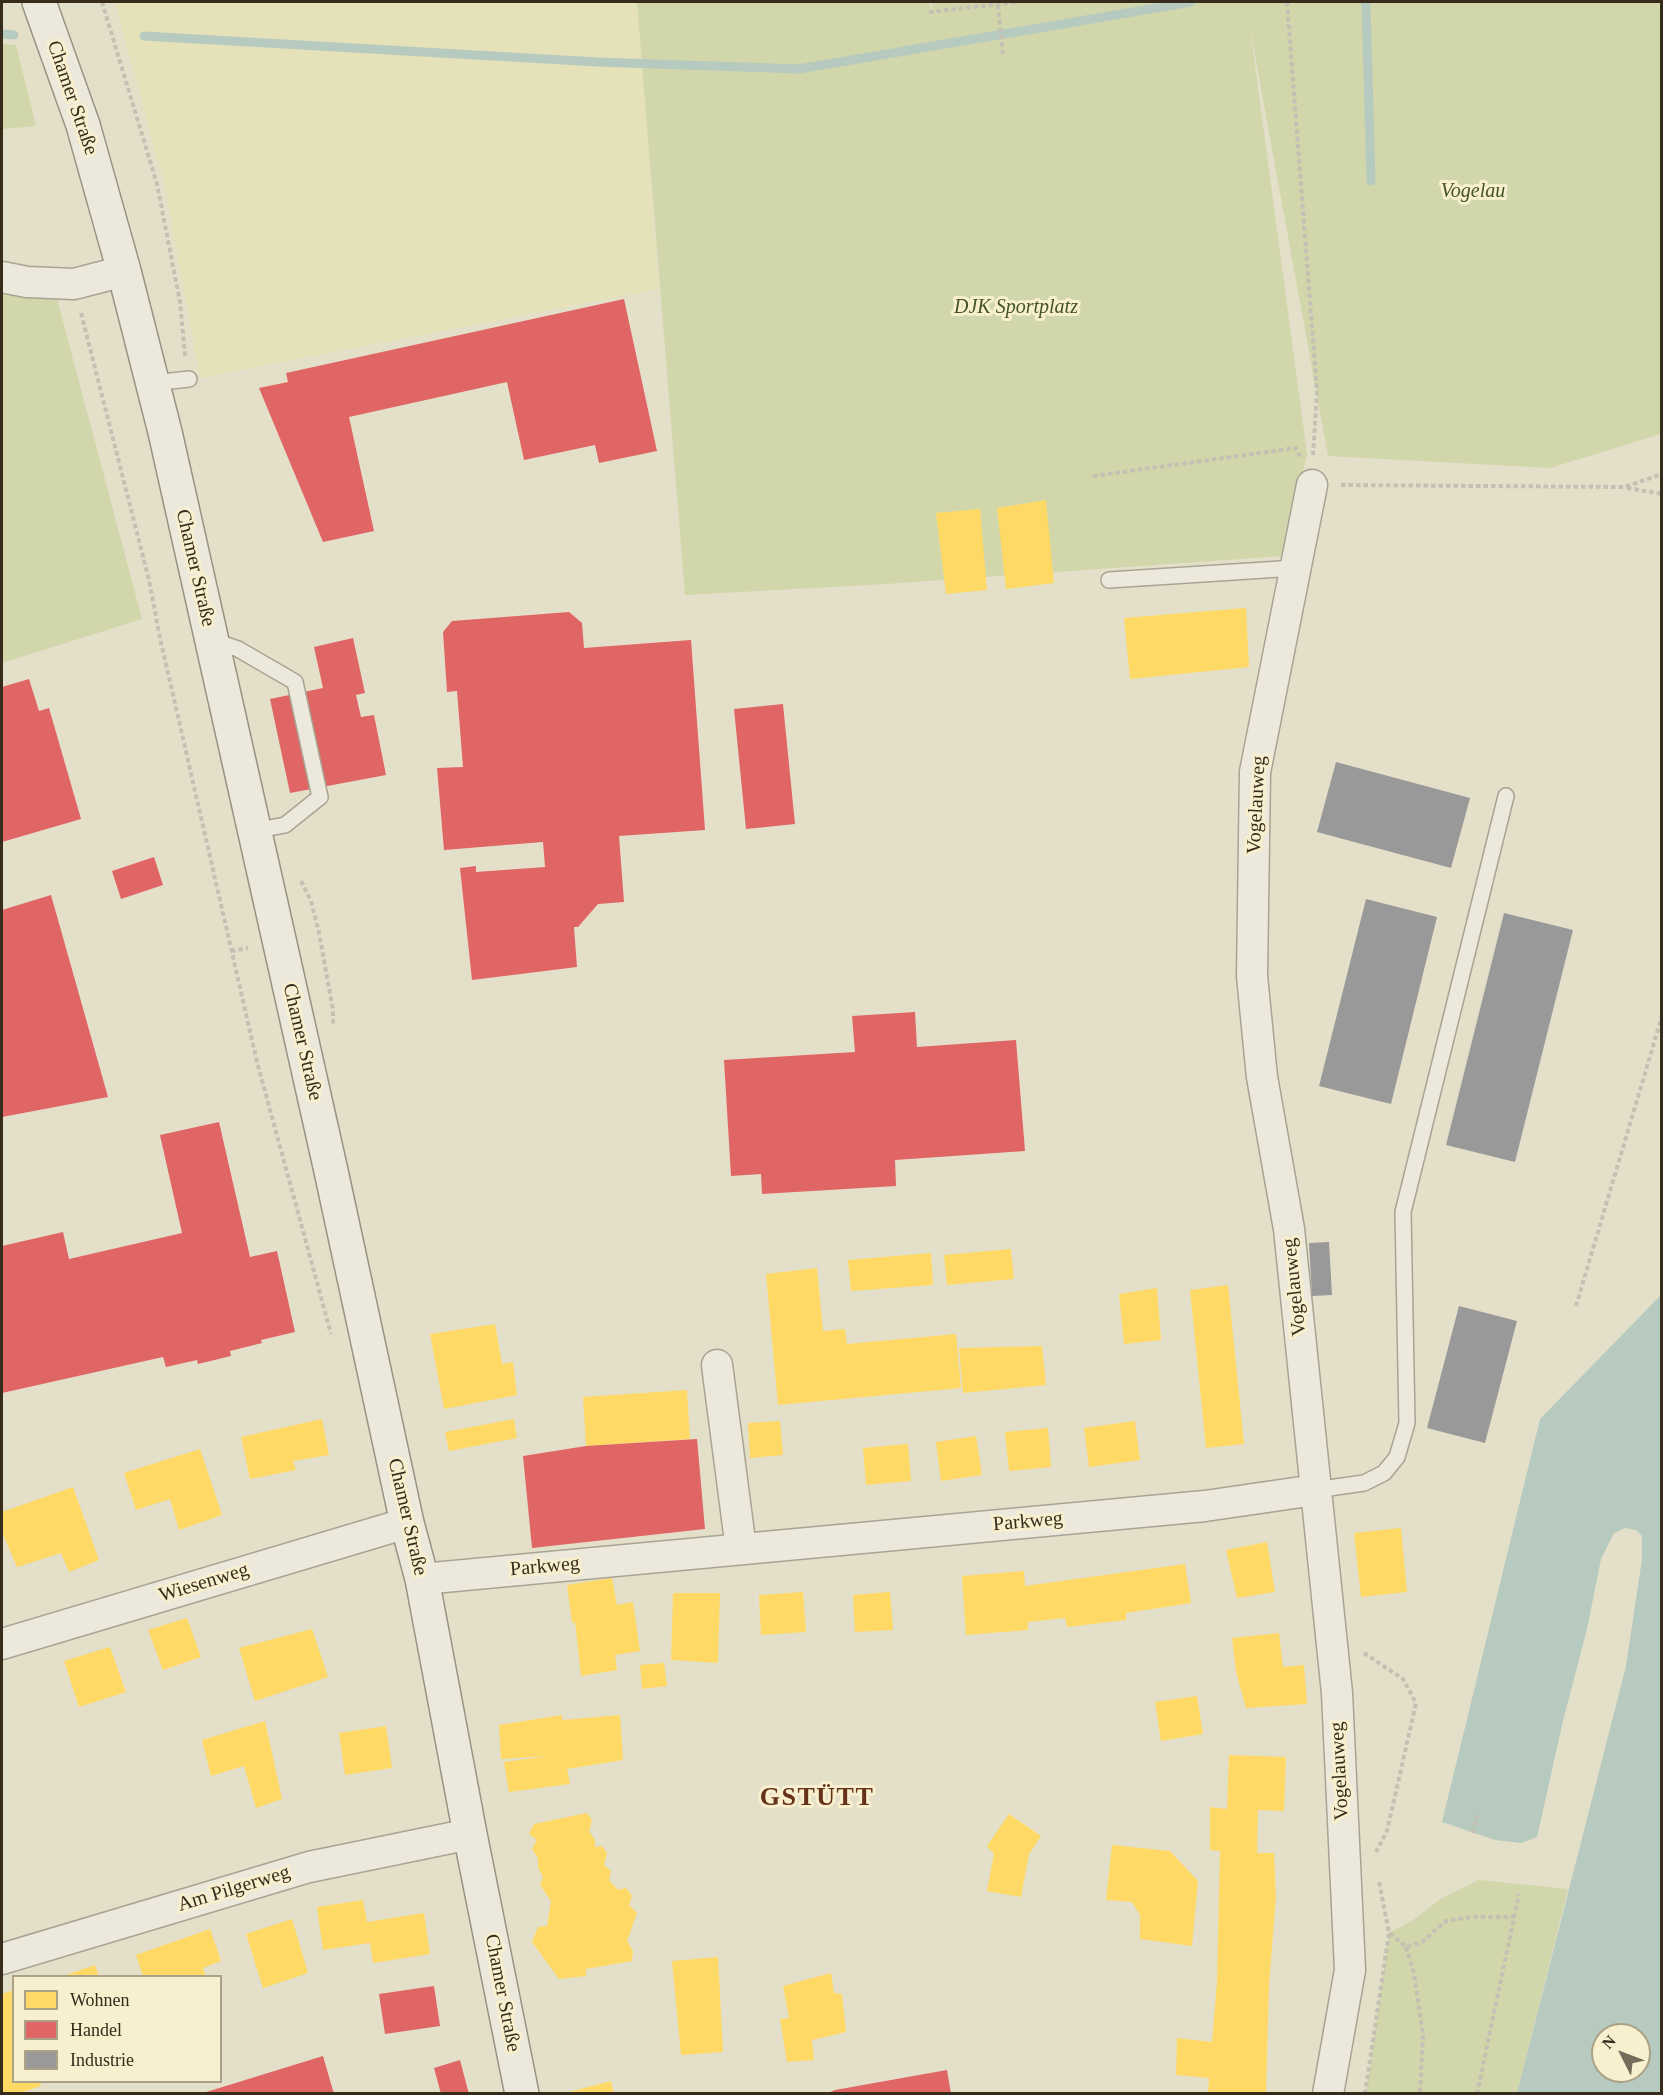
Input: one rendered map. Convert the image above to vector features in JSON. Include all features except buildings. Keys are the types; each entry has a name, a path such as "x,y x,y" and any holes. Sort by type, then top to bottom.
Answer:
{"main road":[{"name":"Chamer Straße","path":"39,2 83,125 153,383 331,1171 407,1523 422,1579 522,2094"}],"street":[{"path":"2,277 27,282 74,284 124,271"},
{"name":"Vogelauweg","path":"1312,485 1255,772 1252,976 1262,1077 1289,1229 1337,1693 1350,1970 1328,2094"},
{"path":"717,1365 741,1550"},
{"name":"Parkweg","path":"422,1579 1205,1506 1315,1490"},
{"name":"Wiesenweg","path":"2,1644 407,1523"},
{"name":"Am Pilgerweg","path":"2,1959 309,1867 470,1834"}],"lane":[{"path":"153,383 189,380"},
{"path":"1109,580 1296,568"},
{"path":"211,640 238,649 295,682 320,797 285,825 254,831"},
{"path":"1315,1490 1364,1482 1384,1473 1397,1457 1407,1423 1403,1212 1506,796"}],"path":[{"path":"102,2 144,137"},
{"path":"929,12 1018,2"},
{"path":"1287,2 1317,392 1312,485"},
{"path":"998,5 1003,57"},
{"path":"74,284 149,580 160,638 257,1062 331,1335"},
{"path":"1093,476 1296,448 1312,485"},
{"path":"1625,487 1662,474"},
{"path":"1312,485 1625,487 1662,494"},
{"path":"1576,1306 1662,1016"},
{"path":"1330,1639 1356,1647 1403,1679 1416,1703 1387,1831 1374,1856"},
{"path":"1473,1833 1477,1815"},
{"path":"1365,2094 1389,1933 1378,1876"},
{"path":"1477,2094 1519,1894"},
{"path":"1406,1947 1422,1942 1446,1920 1472,1917 1514,1917"},
{"path":"1389,1933 1406,1947 1414,1973 1424,2035 1420,2094"}],"shaded area":[{"path":"115,2 637,2 659,289 200,378 165,188"},
{"path":"1661,1295 1661,2093 1517,2093 1626,1666 1642,1559 1642,1536 1636,1530 1625,1528 1614,1533 1601,1559 1587,1629 1563,1721 1537,1837 1521,1843 1495,1840 1442,1822 1540,1419"}],"green space":[{"name":"DJK Sportplatz","path":"637,2 930,2 932,20 932,2 1661,2 1661,434 1550,468 1328,456 1250,28 1307,454 1284,556 886,584 685,595"},
{"path":"2,44 16,45 36,126 2,129"},
{"path":"2,289 57,299 142,619 2,663"},
{"path":"1479,1880 1568,1889 1517,2093 1366,2094 1389,1933 1413,1920 1442,1898"}],"waterway":[{"path":"144,36 598,62 799,69 1191,2"},
{"path":"1366,2 1371,181"},
{"path":"2,34 14,35"}],"district":[{"name":"GSTÜTT","path":"817,1798"}],"park label":[{"name":"Vogelau","path":"1473,192"}]}
